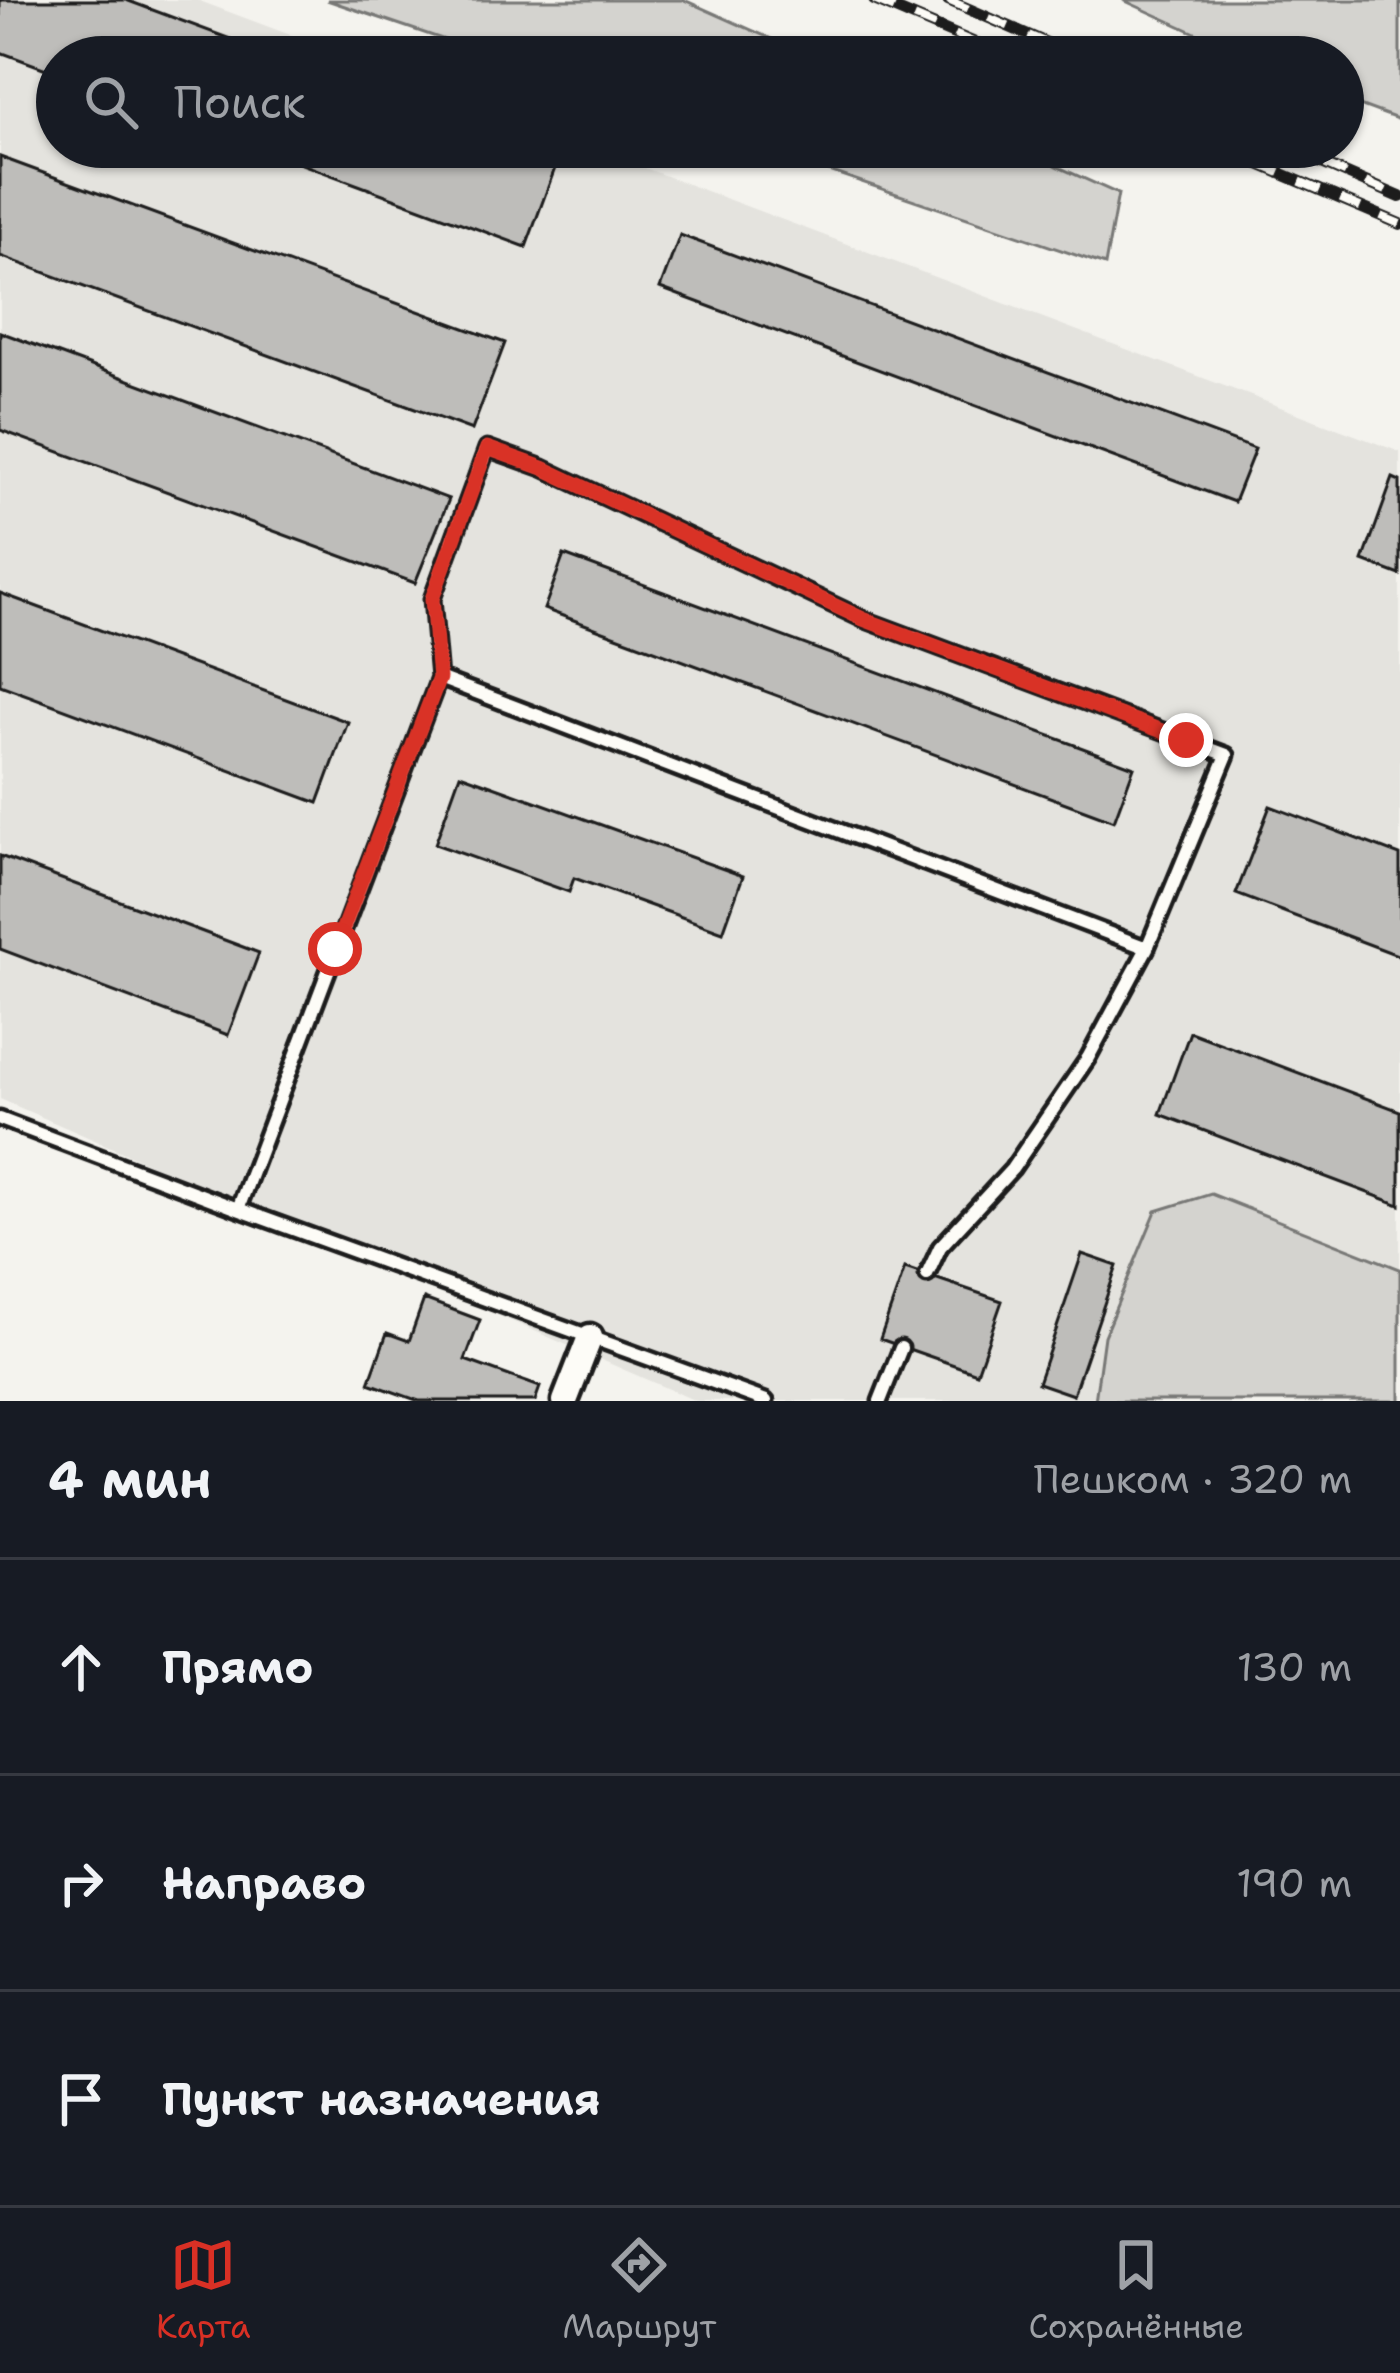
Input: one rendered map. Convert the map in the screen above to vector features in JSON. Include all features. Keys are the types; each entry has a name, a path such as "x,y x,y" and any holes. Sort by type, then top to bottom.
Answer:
{"street":[{"path":"565,1401 590,1337"}],"lane":[{"path":"238,1209 439,678 432,599 487,448 543,468 863,619 1227,755 1148,948 1088,1058 1012,1169 940,1247 927,1275"},
{"path":"439,678 1148,948"},
{"path":"0,1118 766,1401"},
{"path":"880,1401 901,1348"}],"shaded area":[{"path":"0,0 197,0 293,36 36,36 36,168 645,168 1400,452 1400,1318 1111,1401 696,1401 0,1099"},
{"path":"327,0 684,0 765,36 433,36"},
{"path":"1123,0 1400,0 1400,120 1364,107 1364,36 1202,36"},
{"path":"821,168 1060,168 1118,194 1105,265"},
{"path":"1211,1194 1400,1269 1400,1401 1095,1401 1104,1336 1156,1211"}],"building":[{"path":"0,0 126,0 223,36 36,36 36,65 0,52"},
{"path":"0,157 505,343 472,430 0,256"},
{"path":"313,168 555,168 526,247"},
{"path":"680,235 1255,449 1234,502 660,288"},
{"path":"0,332 449,499 415,583 0,430"},
{"path":"1393,478 1400,481 1400,575 1363,561"},
{"path":"564,555 1134,767 1114,821 544,609"},
{"path":"0,593 348,722 318,803 0,685"},
{"path":"460,774 743,876 723,932 574,878 569,892 435,844"},
{"path":"1270,806 1400,855 1400,956 1236,894"},
{"path":"0,856 259,953 228,1035 0,949"},
{"path":"1190,1032 1400,1111 1400,1205 1160,1114"},
{"path":"1082,1254 1117,1266 1073,1395 1038,1383"},
{"path":"905,1268 1002,1301 977,1373 880,1339"},
{"path":"424,1299 480,1320 465,1360 540,1387 535,1401 419,1401 369,1383 387,1333 409,1341"}],"railway":[{"path":"874,0 959,36"},
{"path":"948,0 1031,36"},
{"path":"1268,168 1400,224"},
{"path":"1333,168 1400,197"}],"route":[{"path":"335,949 439,678 432,599 487,448 543,468 863,619 1186,740"}]}
